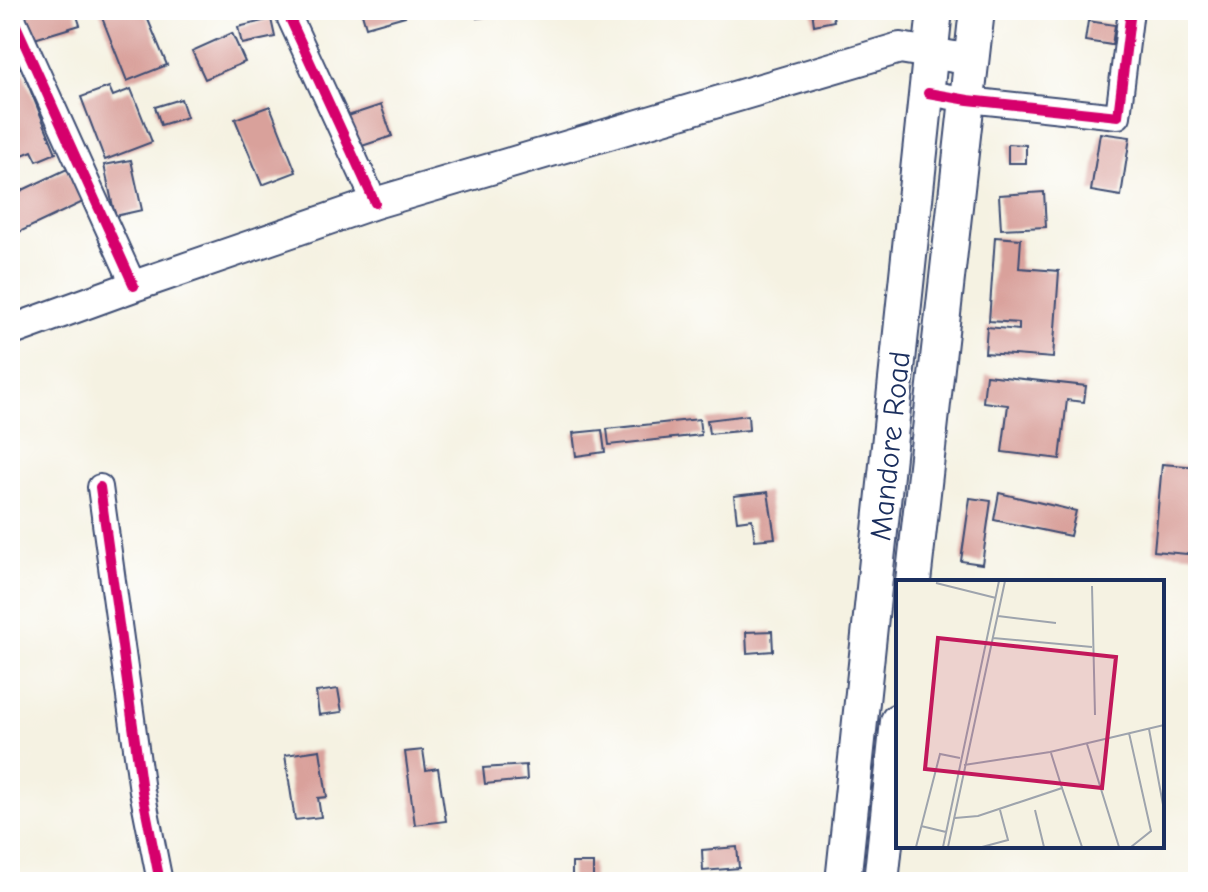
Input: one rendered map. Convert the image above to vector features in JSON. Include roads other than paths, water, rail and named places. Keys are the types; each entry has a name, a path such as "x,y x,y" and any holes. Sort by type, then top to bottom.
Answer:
{"highway":[{"name":"Mandore Road","path":"843,882 935,10"},
{"name":"Mandore Road","path":"913,580 977,10"},
{"path":"881,882 896,740"}],"main road":[{"path":"10,331 375,203 900,48 972,60"}],"street":[{"path":"286,10 375,203"},
{"path":"928,93 1118,116 1131,10"},
{"path":"10,12 134,286"},
{"path":"100,487 142,791 160,882"}]}
